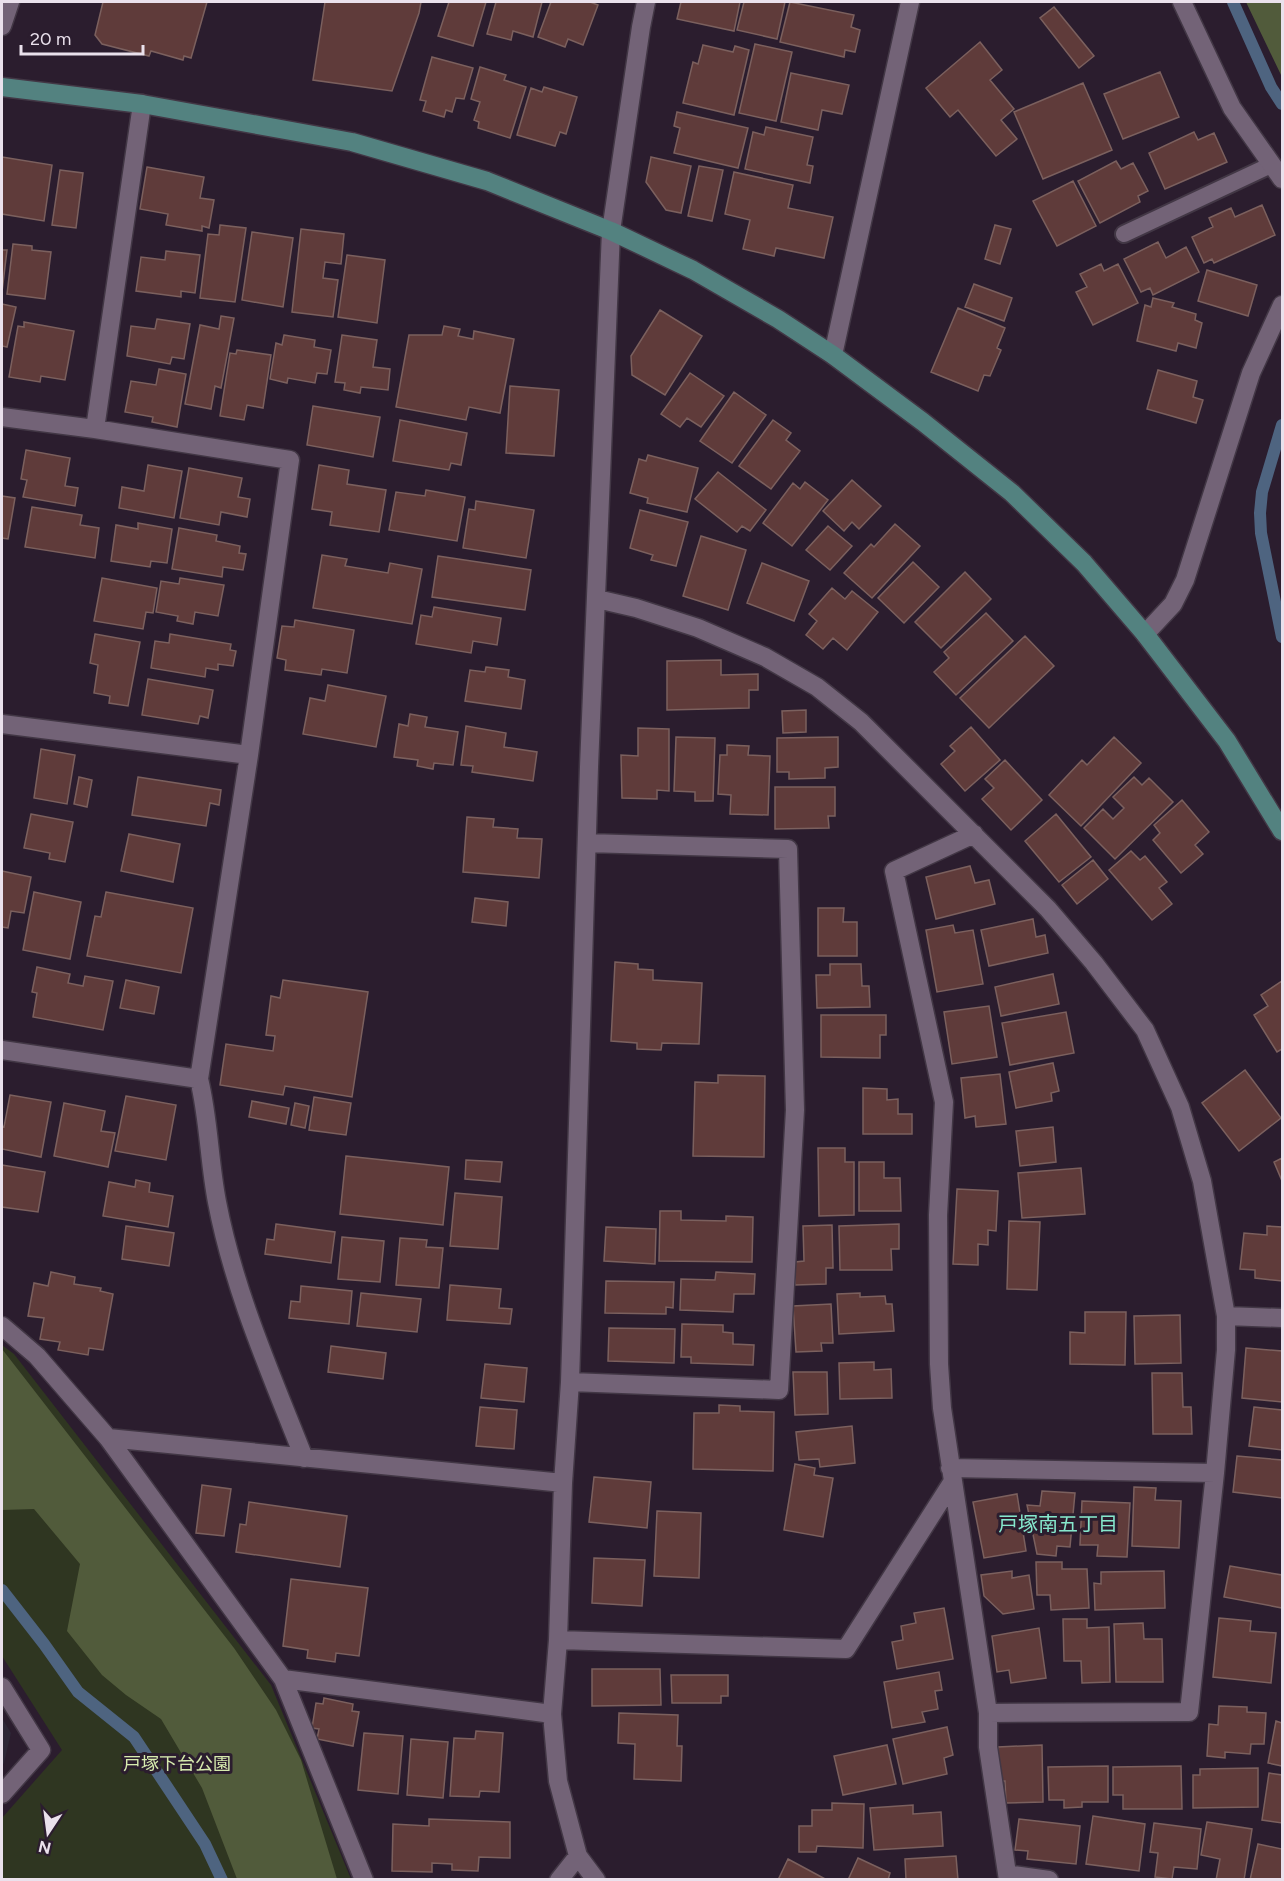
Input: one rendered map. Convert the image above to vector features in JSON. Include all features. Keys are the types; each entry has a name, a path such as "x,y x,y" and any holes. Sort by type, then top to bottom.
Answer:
{"street":[{"path":"2,26 10,2"},
{"path":"596,1880 578,1856 558,1781 552,1714 558,1640 563,1483 570,1382 587,843 611,231 646,2"},
{"path":"833,355 910,2"},
{"path":"1182,2 1232,108 1282,180"},
{"path":"2,87 142,104 352,142 487,181 611,231 693,270 778,319 833,355 923,422 1012,493 1084,563 1145,634 1227,741 1282,831"},
{"path":"95,429 142,104"},
{"path":"1145,634 1173,604 1185,580 1251,373 1282,305"},
{"path":"2,417 95,429 290,460 249,755 199,1079 206,1105 216,1201 239,1292 304,1458"},
{"path":"597,599 636,608 698,628 765,657 817,687 861,722 1048,909 1094,963 1144,1030 1180,1107 1203,1181 1226,1316 1226,1350 1215,1473 1189,1712 988,1713"},
{"path":"2,724 249,755"},
{"path":"974,834 894,871 945,1102 938,1215 939,1364 951,1475 988,1713 988,1747 1008,1877 1049,1880"},
{"path":"570,1382 779,1390 795,1110 788,849 587,843"},
{"path":"2,1050 199,1079"},
{"path":"1226,1316 1282,1318"},
{"path":"2,1326 37,1356 108,1438 283,1679 364,1880"},
{"path":"108,1438 563,1483"},
{"path":"951,1475 1215,1473"},
{"path":"558,1640 846,1649 951,1475"},
{"path":"283,1679 552,1714"},
{"path":"2,1687 41,1750 2,1794"},
{"path":"559,1880 578,1856"}],"lane":[{"path":"1124,234 1271,165"}],"shaded area":[{"path":"2,1718 11,1733 2,1766"}],"green space":[{"path":"1246,2 1282,2 1282,77"},
{"name":"戸塚下台公園","path":"2,1345 14,1354 271,1685 351,1879 2,1879 2,1818 62,1750 2,1656"},
{"path":"2,1349 234,1648 276,1710 301,1760 337,1879 237,1879 202,1788 161,1719 102,1675 67,1631 80,1564 34,1509 2,1510"}],"building":[{"path":"103,2 207,2 191,58 184,56 183,60 151,51 149,56 102,44 95,35"},
{"path":"325,2 421,2 392,91 313,80"},
{"path":"449,2 486,2 473,46 438,36"},
{"path":"496,2 542,2 533,37 513,31 511,40 487,34"},
{"path":"551,2 590,2 598,5 583,45 568,39 565,47 538,37"},
{"path":"681,2 740,2 734,31 677,19"},
{"path":"744,2 785,2 777,39 737,30"},
{"path":"790,2 854,15 851,27 860,30 855,52 845,50 844,57 780,42"},
{"path":"1054,7 1094,56 1079,68 1040,18"},
{"path":"980,42 1002,70 990,80 1014,109 1001,120 1017,139 996,156 958,110 950,117 926,88"},
{"path":"755,44 792,52 776,121 739,113"},
{"path":"703,45 733,52 735,46 749,50 734,115 683,103 693,62 698,64"},
{"path":"432,57 473,68 464,99 456,98 452,112 446,110 444,117 423,111 426,101 420,100"},
{"path":"480,67 506,75 504,80 526,87 510,138 478,128 479,122 474,120 480,102 471,99"},
{"path":"1160,72 1179,117 1123,139 1104,94"},
{"path":"791,73 849,85 842,114 822,110 818,130 781,122"},
{"path":"1083,83 1112,150 1043,179 1014,112"},
{"path":"544,87 577,97 566,134 560,132 555,146 517,135 531,88 542,92"},
{"path":"677,112 748,128 738,168 674,153 680,128 674,126"},
{"path":"766,127 813,137 807,165 813,166 810,183 745,169 753,132 764,135"},
{"path":"1194,132 1198,140 1214,133 1227,162 1165,189 1149,153"},
{"path":"2,157 52,165 44,221 2,214"},
{"path":"651,157 691,166 681,213 666,210 646,182"},
{"path":"1116,161 1121,169 1133,163 1148,191 1138,196 1140,202 1100,223 1078,181"},
{"path":"699,166 723,170 712,221 688,216"},
{"path":"147,167 204,177 200,198 214,200 209,228 202,226 202,231 166,225 168,214 140,209"},
{"path":"60,170 83,173 76,228 52,225"},
{"path":"734,172 793,185 788,208 833,217 824,258 776,248 774,256 743,249 750,220 725,214"},
{"path":"1073,181 1096,226 1057,246 1033,201"},
{"path":"1262,205 1275,235 1214,263 1212,259 1204,263 1192,237 1213,227 1209,218 1231,208 1235,217"},
{"path":"220,225 246,228 235,302 200,298 208,234 219,235"},
{"path":"995,225 1011,229 1000,264 985,259"},
{"path":"301,229 344,234 341,264 325,262 323,278 338,280 333,317 292,312"},
{"path":"252,232 293,238 283,307 242,300"},
{"path":"1158,242 1166,258 1186,247 1199,272 1153,295 1150,288 1141,292 1124,259"},
{"path":"13,244 32,246 32,250 51,252 45,299 7,294"},
{"path":"2,250 7,250 2,292"},
{"path":"166,251 200,255 195,293 181,291 181,297 136,291 141,257 165,260"},
{"path":"347,255 385,260 377,323 338,317"},
{"path":"1101,264 1104,271 1118,264 1138,303 1093,325 1076,292 1087,287 1080,274"},
{"path":"1207,270 1257,285 1248,316 1198,301"},
{"path":"974,284 1012,298 1004,321 965,307"},
{"path":"1153,298 1174,303 1172,307 1196,314 1195,320 1202,323 1196,348 1178,343 1176,351 1137,341 1145,305 1151,307"},
{"path":"2,304 16,307 7,347 2,346"},
{"path":"958,308 1005,328 997,348 1001,350 990,376 984,375 978,391 931,372"},
{"path":"660,310 702,336 665,395 632,375 631,356"},
{"path":"221,316 234,318 221,388 215,386 211,409 185,404 200,325 219,329"},
{"path":"157,319 190,324 184,359 172,357 170,364 127,356 131,326 155,329"},
{"path":"24,322 74,331 65,380 41,376 40,382 9,377 18,326 24,327"},
{"path":"444,326 460,329 458,336 473,339 474,331 514,339 500,413 469,407 466,420 396,407 409,335 442,335"},
{"path":"284,335 315,340 314,347 331,350 327,374 317,373 315,383 288,378 287,383 270,379 276,343 282,345"},
{"path":"342,335 377,340 373,367 390,369 388,390 361,387 360,393 344,390 345,383 335,382"},
{"path":"237,350 271,355 263,408 247,405 244,420 220,416 230,353 236,354"},
{"path":"159,369 186,374 177,427 152,422 153,417 125,412 131,381 156,385"},
{"path":"1158,370 1197,381 1193,397 1203,400 1196,423 1147,409"},
{"path":"690,373 724,396 701,427 687,418 680,427 661,414"},
{"path":"510,386 559,390 554,456 506,453"},
{"path":"734,392 766,415 732,463 700,441"},
{"path":"313,406 380,417 373,457 307,445"},
{"path":"400,420 467,433 461,465 451,463 449,470 393,461"},
{"path":"773,420 791,433 786,440 800,451 771,489 739,466"},
{"path":"26,450 70,458 65,486 78,488 75,506 23,497 27,480 21,479"},
{"path":"648,455 698,468 687,512 647,503 648,498 630,493 639,459 646,461"},
{"path":"148,465 182,471 174,518 119,508 122,487 144,491"},
{"path":"319,465 349,470 347,484 386,490 379,532 330,525 332,512 312,509"},
{"path":"189,468 242,478 238,497 250,499 247,517 221,512 219,525 180,518"},
{"path":"718,472 766,510 750,531 742,526 737,532 695,499"},
{"path":"852,480 881,506 859,529 852,522 844,531 823,511"},
{"path":"805,482 828,500 792,546 763,523 793,483 800,489"},
{"path":"426,490 465,497 457,541 389,530 396,492 425,496"},
{"path":"2,496 15,498 8,539 2,538"},
{"path":"476,501 534,510 526,558 463,548 469,509 475,510"},
{"path":"32,507 82,515 80,525 99,528 95,558 25,547"},
{"path":"640,510 688,522 676,566 651,560 653,555 630,548"},
{"path":"138,523 172,529 167,563 151,561 150,567 111,561 116,525 138,529"},
{"path":"895,524 920,546 872,598 844,573 871,544 874,547"},
{"path":"828,526 852,546 830,570 806,550"},
{"path":"179,528 217,535 216,541 240,546 239,553 246,554 243,570 223,567 222,577 172,569"},
{"path":"701,536 746,550 728,610 683,596"},
{"path":"322,555 347,559 345,566 388,573 390,563 422,569 412,624 313,608"},
{"path":"438,556 531,570 525,610 432,597"},
{"path":"913,562 939,587 904,623 878,598"},
{"path":"762,563 809,581 794,621 747,603"},
{"path":"965,572 991,599 941,648 915,622"},
{"path":"102,578 157,588 153,613 146,612 143,629 94,621"},
{"path":"180,578 224,585 218,616 195,612 193,624 177,621 178,616 156,612 161,581 179,584"},
{"path":"832,588 845,599 852,591 878,612 847,650 833,638 823,649 806,635 817,621 809,614"},
{"path":"434,607 501,618 497,645 473,641 471,653 416,644 421,615 432,617"},
{"path":"986,613 1013,641 956,695 934,672 949,658 944,652"},
{"path":"295,620 354,630 347,673 322,669 321,675 285,670 286,660 277,658 282,626 294,627"},
{"path":"95,634 140,642 128,706 109,703 110,696 94,693 98,665 90,663"},
{"path":"170,634 231,644 230,650 236,651 233,666 218,664 218,670 206,668 205,677 151,668 155,641 169,643"},
{"path":"1025,636 1054,666 989,728 960,698"},
{"path":"721,660 721,675 758,674 758,690 749,690 749,708 667,710 667,661"},
{"path":"486,667 509,670 508,677 525,680 521,709 465,701 470,670 485,672"},
{"path":"148,679 213,690 208,718 200,716 198,724 142,715"},
{"path":"328,685 386,696 376,747 303,734 310,698 325,701"},
{"path":"806,710 806,732 783,733 782,711"},
{"path":"410,714 427,717 425,727 458,732 453,765 434,763 433,769 417,766 418,760 394,757 399,724 408,726"},
{"path":"466,726 506,733 504,747 537,752 533,781 472,772 473,766 461,765"},
{"path":"971,727 1000,760 965,791 941,764 955,751 950,746"},
{"path":"638,728 669,729 669,791 657,790 657,799 622,798 621,755 638,756"},
{"path":"676,737 715,738 713,801 695,801 695,792 674,791"},
{"path":"838,737 838,767 825,768 825,778 789,779 789,772 777,772 777,738"},
{"path":"1114,737 1141,763 1081,826 1049,795 1082,760 1087,765"},
{"path":"727,745 749,746 748,755 770,756 768,815 730,814 731,795 718,794 720,755 727,755"},
{"path":"41,749 75,755 67,804 34,798"},
{"path":"1005,760 1042,800 1011,830 982,799 994,788 985,779"},
{"path":"79,777 92,780 87,807 74,804"},
{"path":"138,777 221,790 219,805 210,803 206,826 132,815"},
{"path":"1134,777 1142,785 1149,778 1173,802 1115,859 1084,828 1103,809 1113,819 1124,808 1113,797"},
{"path":"775,787 835,787 835,816 828,816 829,828 775,829"},
{"path":"1182,800 1209,832 1195,845 1203,854 1181,873 1153,840 1160,833 1154,825"},
{"path":"31,814 73,822 65,862 49,859 50,853 24,848"},
{"path":"1056,814 1091,857 1059,882 1025,841"},
{"path":"467,817 494,819 493,827 518,829 517,838 542,839 539,878 463,872"},
{"path":"129,834 180,844 173,882 121,871"},
{"path":"1131,851 1140,860 1145,856 1167,882 1159,888 1172,904 1152,920 1109,870"},
{"path":"1093,860 1108,879 1077,904 1062,885"},
{"path":"970,866 975,883 989,880 995,904 936,919 926,877"},
{"path":"2,871 31,877 24,913 11,911 8,928 2,927"},
{"path":"34,892 81,902 70,959 23,950"},
{"path":"106,892 193,908 181,973 87,956 95,916 101,917"},
{"path":"475,898 508,902 506,926 472,922"},
{"path":"818,908 844,908 843,922 857,922 857,956 818,956"},
{"path":"1033,919 1036,937 1045,935 1048,953 989,966 981,930"},
{"path":"953,925 955,933 973,930 983,984 937,992 926,930"},
{"path":"615,962 638,964 638,969 653,970 653,980 702,983 699,1044 662,1043 661,1050 637,1049 637,1043 611,1041"},
{"path":"830,964 861,964 862,986 869,986 870,1007 817,1008 816,975 830,975"},
{"path":"37,967 70,974 68,983 83,986 85,976 113,981 103,1030 33,1017 37,993 32,992"},
{"path":"1053,974 1059,1004 1001,1016 995,987"},
{"path":"126,980 159,987 154,1014 120,1008"},
{"path":"283,980 368,992 352,1097 285,1086 283,1095 220,1085 226,1044 273,1051 275,1036 266,1035 271,996 280,998"},
{"path":"1282,981 1282,1049 1277,1052 1254,1015 1268,1006 1261,995"},
{"path":"989,1006 997,1057 952,1064 944,1012"},
{"path":"1066,1012 1074,1053 1010,1065 1002,1023"},
{"path":"821,1015 886,1015 886,1035 880,1035 880,1058 821,1057"},
{"path":"1053,1063 1059,1091 1051,1093 1052,1101 1016,1108 1009,1072"},
{"path":"1245,1070 1281,1118 1239,1151 1202,1103"},
{"path":"1000,1074 1006,1124 976,1127 975,1116 965,1118 961,1078"},
{"path":"718,1075 765,1076 764,1157 693,1156 695,1082 718,1083"},
{"path":"863,1088 887,1089 887,1100 898,1099 898,1114 912,1114 912,1134 863,1134"},
{"path":"10,1095 51,1102 41,1157 2,1149 2,1126 4,1127"},
{"path":"126,1096 176,1105 166,1160 115,1151"},
{"path":"314,1097 351,1103 346,1135 309,1130"},
{"path":"252,1101 289,1108 286,1124 249,1117"},
{"path":"64,1103 105,1111 101,1131 115,1133 108,1167 54,1156"},
{"path":"295,1103 309,1106 305,1128 291,1125"},
{"path":"1053,1127 1056,1162 1020,1166 1016,1131"},
{"path":"818,1148 845,1148 845,1162 854,1162 854,1215 819,1216"},
{"path":"346,1156 449,1167 443,1225 340,1214"},
{"path":"1282,1158 1282,1181 1274,1162"},
{"path":"466,1160 502,1162 500,1182 465,1179"},
{"path":"859,1162 884,1162 884,1178 900,1178 901,1211 859,1211"},
{"path":"2,1165 45,1172 38,1212 2,1207"},
{"path":"1081,1168 1085,1214 1022,1218 1018,1173"},
{"path":"136,1180 150,1183 149,1192 173,1196 168,1227 103,1216 109,1182 135,1187"},
{"path":"957,1189 998,1191 996,1231 988,1230 988,1245 978,1244 978,1265 953,1264"},
{"path":"455,1193 502,1197 498,1249 450,1246"},
{"path":"660,1211 681,1211 681,1220 726,1221 726,1216 753,1217 752,1262 659,1261"},
{"path":"1009,1221 1040,1222 1037,1290 1007,1289"},
{"path":"276,1224 335,1232 331,1263 265,1254 267,1239 274,1240"},
{"path":"899,1224 899,1249 891,1249 892,1270 840,1270 839,1226"},
{"path":"832,1225 833,1268 826,1268 826,1284 795,1285 795,1262 804,1261 803,1226"},
{"path":"126,1226 174,1233 169,1266 122,1259"},
{"path":"1267,1226 1282,1227 1282,1281 1255,1278 1255,1270 1240,1269 1244,1233 1267,1235"},
{"path":"606,1227 656,1229 655,1264 604,1261"},
{"path":"342,1237 384,1241 380,1282 338,1279"},
{"path":"400,1238 427,1240 426,1247 443,1248 439,1288 396,1285"},
{"path":"51,1272 75,1277 74,1284 101,1288 100,1291 113,1294 103,1350 89,1348 88,1355 58,1350 60,1342 40,1339 44,1318 28,1316 34,1283 48,1286"},
{"path":"716,1272 755,1274 754,1294 734,1294 733,1312 680,1310 681,1279 715,1280"},
{"path":"606,1281 674,1282 673,1308 666,1307 666,1314 605,1313"},
{"path":"450,1285 501,1289 499,1308 512,1309 510,1324 447,1320"},
{"path":"301,1286 352,1291 349,1324 289,1318 291,1301 300,1302"},
{"path":"361,1293 421,1299 417,1332 357,1326"},
{"path":"860,1293 860,1297 885,1296 886,1304 892,1304 894,1331 839,1334 837,1294"},
{"path":"831,1304 833,1343 821,1343 822,1351 796,1352 793,1306"},
{"path":"1085,1312 1126,1312 1125,1365 1070,1364 1070,1332 1085,1333"},
{"path":"1180,1315 1181,1363 1135,1364 1134,1316"},
{"path":"682,1324 723,1325 723,1332 733,1333 733,1344 754,1345 753,1365 691,1363 691,1357 681,1357"},
{"path":"609,1328 675,1329 674,1363 608,1361"},
{"path":"331,1346 386,1353 383,1379 328,1372"},
{"path":"1246,1348 1282,1351 1282,1402 1242,1398"},
{"path":"874,1362 874,1370 891,1369 892,1398 840,1399 839,1363"},
{"path":"485,1364 527,1368 524,1402 481,1398"},
{"path":"793,1372 827,1372 828,1414 795,1415"},
{"path":"1152,1373 1182,1373 1183,1407 1191,1407 1192,1434 1153,1434"},
{"path":"719,1405 740,1406 740,1411 774,1412 773,1471 693,1469 694,1413 719,1413"},
{"path":"480,1407 517,1410 514,1449 476,1446"},
{"path":"1254,1407 1282,1410 1282,1450 1249,1446"},
{"path":"852,1426 855,1463 820,1467 819,1459 799,1460 796,1432"},
{"path":"1237,1456 1282,1460 1282,1498 1233,1492"},
{"path":"795,1464 815,1468 814,1475 833,1478 823,1537 784,1530"},
{"path":"594,1477 651,1482 647,1528 589,1522"},
{"path":"202,1485 231,1489 224,1536 196,1533"},
{"path":"1134,1487 1156,1488 1155,1500 1181,1501 1179,1548 1132,1546"},
{"path":"1042,1491 1075,1493 1070,1547 1057,1546 1056,1556 1037,1554 1027,1505 1040,1506"},
{"path":"1017,1494 1026,1551 984,1558 973,1502"},
{"path":"1082,1501 1130,1503 1127,1557 1097,1556 1098,1545 1080,1545"},
{"path":"249,1502 347,1516 340,1567 236,1552 240,1524 246,1525"},
{"path":"657,1511 701,1513 699,1578 654,1576"},
{"path":"594,1558 645,1560 642,1606 592,1603"},
{"path":"1036,1562 1062,1562 1062,1569 1087,1569 1089,1608 1051,1610 1050,1595 1037,1595"},
{"path":"1230,1566 1282,1575 1282,1608 1224,1597"},
{"path":"1012,1571 1012,1578 1029,1575 1034,1609 1003,1614 984,1596 981,1575"},
{"path":"1164,1571 1165,1608 1095,1610 1094,1583 1101,1584 1101,1572"},
{"path":"291,1579 368,1588 359,1656 336,1653 335,1662 307,1658 308,1650 283,1646"},
{"path":"944,1608 953,1659 897,1669 892,1642 903,1640 901,1626 916,1623 914,1613"},
{"path":"1219,1618 1251,1621 1250,1631 1276,1633 1271,1683 1213,1677"},
{"path":"1063,1619 1087,1619 1087,1628 1109,1627 1110,1682 1082,1683 1081,1661 1064,1661"},
{"path":"1143,1623 1144,1639 1162,1639 1163,1682 1116,1682 1114,1624"},
{"path":"1039,1628 1046,1678 1011,1683 1009,1670 997,1672 992,1636"},
{"path":"592,1669 660,1669 661,1705 592,1706"},
{"path":"939,1672 942,1690 935,1691 938,1709 922,1712 925,1722 892,1728 884,1682"},
{"path":"671,1675 728,1675 728,1696 721,1696 721,1703 672,1703"},
{"path":"324,1698 353,1704 352,1711 359,1712 353,1746 317,1739 319,1729 312,1728 316,1703 323,1704"},
{"path":"1219,1706 1247,1707 1247,1712 1266,1713 1264,1744 1251,1744 1250,1754 1225,1752 1225,1758 1207,1756 1209,1724 1218,1725"},
{"path":"619,1713 678,1715 677,1746 682,1746 681,1781 634,1779 635,1744 618,1743"},
{"path":"1276,1721 1282,1723 1282,1766 1268,1763"},
{"path":"947,1727 953,1755 944,1758 947,1774 903,1784 893,1739"},
{"path":"476,1731 503,1733 499,1792 480,1791 479,1797 450,1796 454,1738 475,1739"},
{"path":"364,1733 403,1736 398,1794 358,1790"},
{"path":"411,1739 448,1742 443,1798 407,1795"},
{"path":"887,1745 896,1784 843,1795 834,1756"},
{"path":"1042,1745 1043,1802 1006,1803 1005,1781 999,1781 998,1747"},
{"path":"1108,1766 1108,1802 1082,1802 1082,1807 1064,1808 1064,1800 1049,1800 1048,1767"},
{"path":"1181,1766 1182,1809 1123,1809 1123,1795 1113,1795 1113,1767"},
{"path":"1258,1768 1258,1807 1193,1808 1193,1775 1200,1775 1200,1769"},
{"path":"1269,1773 1282,1775 1282,1823 1262,1820"},
{"path":"832,1803 864,1804 863,1848 817,1846 816,1852 799,1852 799,1826 812,1826 812,1810 832,1810"},
{"path":"913,1805 913,1814 941,1812 943,1846 874,1850 870,1808"},
{"path":"1093,1816 1145,1824 1139,1871 1086,1864"},
{"path":"429,1819 510,1822 510,1858 479,1857 478,1871 452,1870 452,1864 432,1863 432,1872 392,1871 393,1824 429,1826"},
{"path":"1019,1819 1080,1826 1076,1864 1027,1859 1028,1851 1015,1850"},
{"path":"1207,1822 1252,1829 1244,1880 1216,1880 1220,1859 1201,1855"},
{"path":"1154,1823 1201,1829 1197,1869 1174,1867 1172,1879 1155,1877 1158,1853 1150,1852"},
{"path":"1258,1844 1282,1849 1282,1880 1250,1880"},
{"path":"956,1856 958,1880 906,1880 905,1859"},
{"path":"858,1858 890,1873 888,1880 848,1880"},
{"path":"788,1859 827,1880 778,1880"}],"waterway":[{"path":"1233,2 1271,87 1282,104"},
{"path":"1282,425 1262,492 1260,513 1261,533 1282,637"},
{"path":"2,1590 78,1692 134,1737 205,1844 222,1880"}],"district":[{"name":"戸塚南五丁目","path":"1058,1524"}]}
